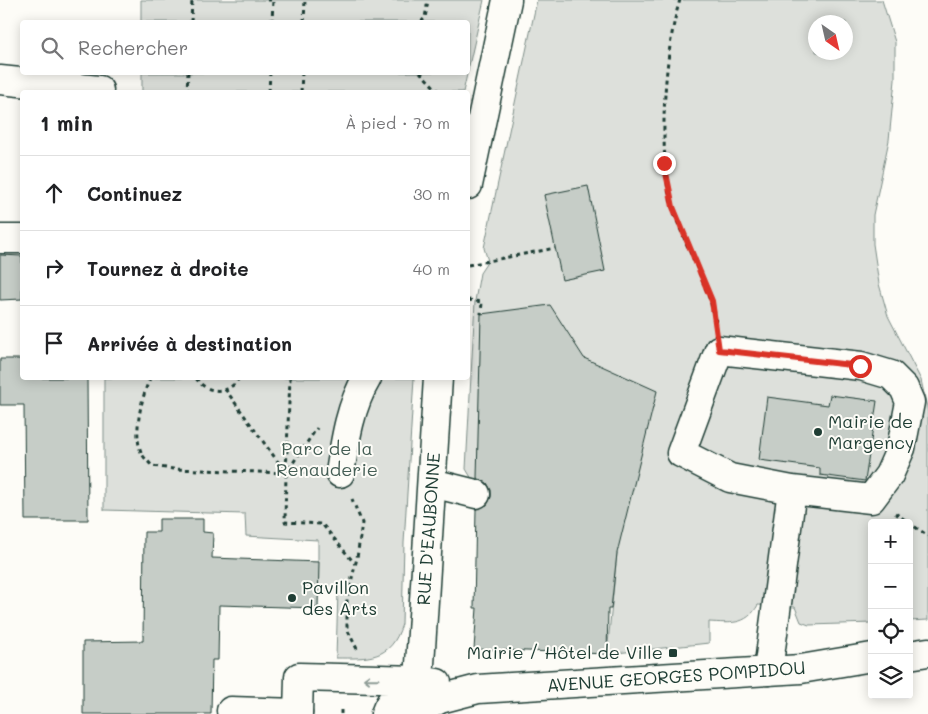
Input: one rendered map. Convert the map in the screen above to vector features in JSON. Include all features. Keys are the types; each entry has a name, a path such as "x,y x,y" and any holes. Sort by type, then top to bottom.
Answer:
{"main road":[{"path":"470,176 507,0"},
{"path":"0,80 99,90"},
{"path":"0,239 20,239"},
{"path":"719,350 860,366 891,375 904,388 910,402 897,457 889,475 871,499 792,490 730,478 681,453 719,350"},
{"path":"340,473 347,429 366,380"},
{"name":"RUE D'EAUBONNE","path":"419,680 438,380"},
{"path":"432,483 476,494"},
{"path":"768,671 792,490"},
{"name":"AVENUE GEORGES POMPIDOU","path":"412,714 428,703 478,689 818,667 868,658"},
{"name":"AVENUE GEORGES POMPIDOU","path":"298,714 299,678 419,680 478,689"},
{"path":"385,714 397,694 419,680"},
{"path":"231,711 298,714"}],"path":[{"path":"191,20 192,0"},
{"path":"267,0 273,0 272,20"},
{"path":"304,20 305,0"},
{"path":"423,20 428,0"},
{"path":"680,0 667,64 664,163 673,207 712,301 719,350"},
{"path":"187,90 188,75"},
{"path":"269,90 270,75"},
{"path":"301,90 302,75"},
{"path":"423,75 437,90"},
{"path":"470,265 555,248"},
{"path":"470,300 482,302 481,314"},
{"path":"149,380 142,394 138,438 142,454 152,466 173,469 340,473 362,523 356,565 347,598 347,629 357,649"},
{"path":"198,380 202,386 209,389 225,389 232,386 237,380"},
{"path":"290,380 285,522 322,524 356,565"},
{"path":"225,389 286,473"},
{"path":"286,473 321,423"},
{"path":"871,499 908,521 928,536"}],"green space":[{"path":"141,0 484,0 470,61 470,20 141,20"},
{"path":"537,0 882,0 895,42 895,80 889,140 873,215 873,244 879,284 888,316 921,380 928,412 928,620 913,621 913,519 868,519 868,623 809,625 801,622 795,607 758,605 743,620 731,623 709,622 709,643 607,654 617,553 535,556 508,481 475,484 466,469 475,301 480,273 488,261 484,248"},
{"path":"142,75 467,75 464,90 142,90"},
{"name":"Parc de la Renauderie","path":"104,380 414,380 404,543 402,624 392,645 377,655 358,658 336,658 338,591 318,590 318,540 246,536 245,514 104,510"}],"building":[{"path":"588,186 605,271 562,280 544,195"},
{"path":"0,255 20,256 20,299 0,300"},
{"path":"550,305 584,358 657,391 617,553 611,609 608,609 607,654 474,649 477,608 474,608 476,509 487,505 491,497 491,490 487,483 477,478 481,314"},
{"path":"0,359 20,359 20,380 87,380 88,520 25,520 24,405 0,405"},
{"name":"Mairie de Margency","path":"830,395 877,401 865,481 820,475 820,468 759,460 767,397 828,405"},
{"path":"159,519 203,519 203,532 213,533 212,558 319,562 318,608 219,605 218,660 212,660 211,714 83,714 83,642 143,641 144,532 159,532"}],"place":[{"name":"Mairie de Margency","path":"818,432"},
{"name":"Pavillon des Arts","path":"292,598"},
{"name":"Mairie / Hôtel de Ville","path":"673,653"}],"route":[{"path":"664,163 673,207 712,301 717,325 719,350 860,366"}]}
